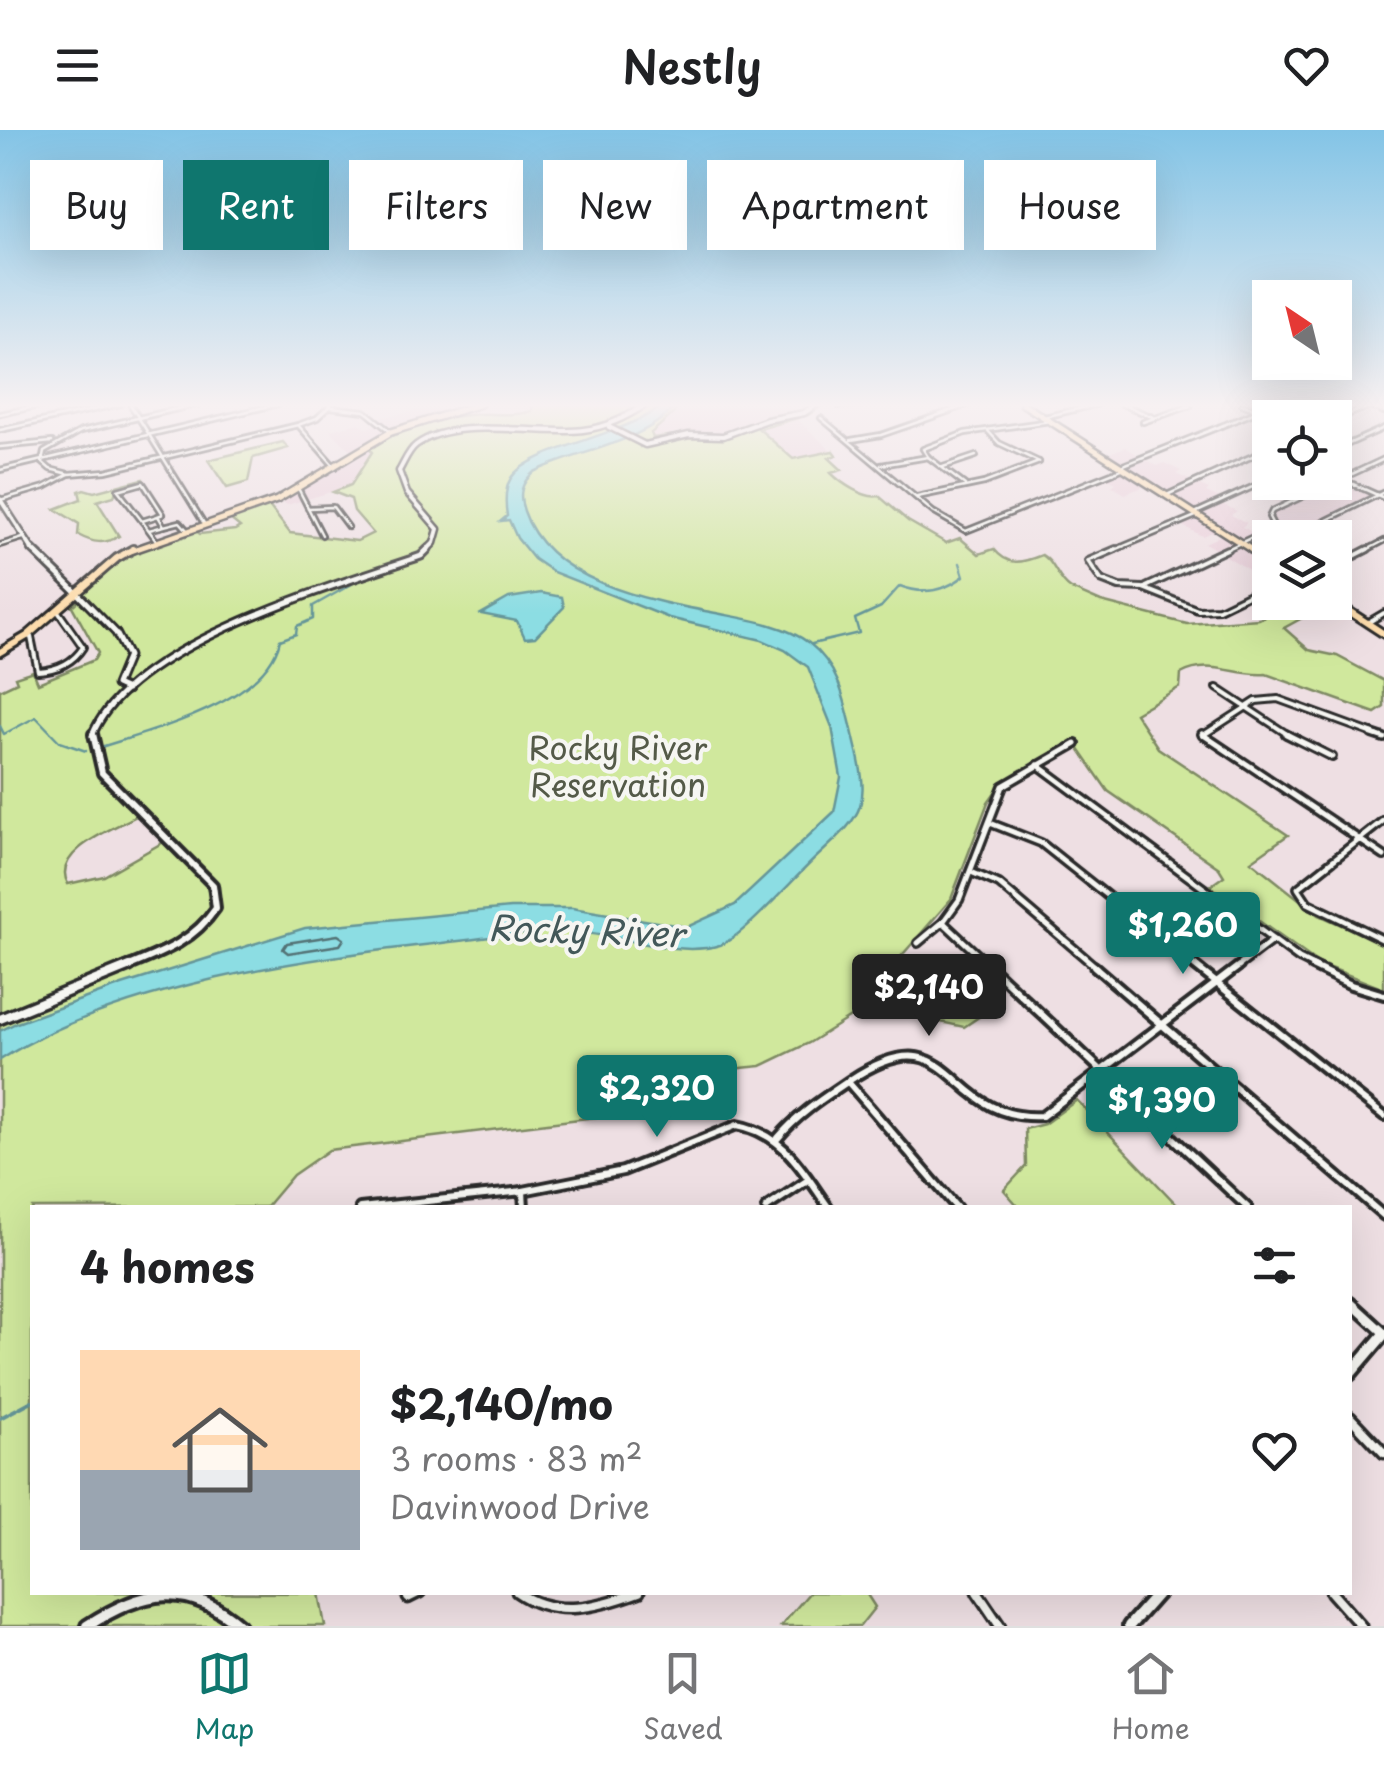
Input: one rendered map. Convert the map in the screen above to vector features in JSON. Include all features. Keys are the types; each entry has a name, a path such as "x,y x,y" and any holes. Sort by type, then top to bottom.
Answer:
{"main road":[{"path":"0,652 28,636 117,558 156,540 299,490 325,474"},
{"path":"1134,474 1252,549"},
{"path":"1352,613 1384,634"}],"street":[{"path":"72,474 45,487 0,500 2,510 40,560 116,634 128,656 116,685 127,690"},
{"path":"173,474 205,525"},
{"path":"0,1019 173,948 202,930 216,908 213,885 102,774 95,754 95,725 127,690 172,657 228,625 421,556 434,543 438,529 407,493 400,474"},
{"path":"888,474 966,532 1107,474"},
{"path":"950,474 966,486"},
{"path":"916,497 1003,474"},
{"path":"1167,495 1214,474"},
{"path":"142,521 163,514 143,484 118,490 156,540"},
{"path":"1352,486 1377,495"},
{"path":"1252,488 1088,561 1101,580 1119,587 1143,588 1198,610 1218,609 1252,593"},
{"path":"299,490 309,519 322,535"},
{"path":"1327,520 1384,494"},
{"path":"1270,520 1272,511 1295,500"},
{"path":"308,508 333,507 348,527"},
{"path":"158,516 164,526"},
{"path":"149,530 180,522 187,530"},
{"path":"0,545 23,538"},
{"path":"1143,588 1252,538"},
{"path":"1352,557 1384,541"},
{"path":"28,636 38,672 50,671 80,655 83,647 57,610"},
{"path":"1367,622 1384,613"},
{"path":"1218,688 1242,708 1318,752 1332,756"},
{"path":"1384,738 1293,702 1264,699 1200,735 1384,856"},
{"path":"918,943 943,922 960,900 1003,786 1076,744"},
{"path":"1038,765 1273,940 1324,973 1384,995"},
{"path":"1384,820 1302,882 1300,896 1328,915 1384,940"},
{"path":"990,823 1041,843 1384,1116"},
{"path":"971,872 998,884 1384,1216"},
{"path":"943,922 1245,1205"},
{"path":"778,1138 791,1122 848,1082 885,1058 906,1054 926,1056 946,1069 987,1109 1006,1118 1025,1120 1042,1116 1273,940"},
{"path":"848,1082 953,1205"},
{"path":"418,1204 523,1191 623,1171 736,1125 757,1126 778,1138 828,1205"},
{"path":"770,1205 808,1180"},
{"path":"523,1191 524,1205"},
{"path":"1352,1304 1384,1334 1352,1372"},
{"path":"1352,1419 1384,1453"},
{"path":"87,1626 134,1600 160,1595"},
{"path":"185,1595 200,1597 228,1613 240,1626"},
{"path":"408,1598 414,1595"},
{"path":"522,1595 544,1608 567,1609 626,1595"},
{"path":"979,1595 1000,1626"},
{"path":"1129,1626 1156,1595"},
{"path":"1334,1595 1361,1626"}],"shaded area":[{"path":"328,474 359,474 351,486 287,505 282,501"},
{"path":"1176,474 1209,489 1206,492 1225,500 1220,503 1237,511 1231,515 1247,523 1242,527 1252,532 1252,572 1205,543 1224,534 1218,530 1202,536 1179,524 1199,516 1150,484 1125,494 1112,486 1116,483 1104,477"},
{"path":"1352,485 1375,494 1323,520 1273,520 1275,512 1301,500 1352,500"}],"green space":[{"path":"217,474 250,474 248,482 227,488"},
{"name":"Rocky River Reservation","path":"358,474 832,474 860,493 879,496 908,521 946,543 960,538 979,554 994,549 1005,559 1016,562 1042,555 1071,589 1101,602 1187,624 1298,620 1284,628 1309,650 1337,656 1384,681 1384,707 1375,713 1266,674 1202,668 1181,674 1180,687 1135,713 1158,748 1288,835 1251,861 1319,915 1384,944 1384,989 1318,963 1210,886 1224,876 1219,868 1108,791 1076,745 998,788 988,802 951,899 884,976 907,992 941,997 958,986 986,1012 964,1027 884,1010 860,1011 809,1043 761,1066 731,1069 652,1110 329,1150 293,1175 268,1205 30,1205 30,1595 319,1595 325,1626 0,1626 0,690 17,682 15,677 33,671 38,683 94,660 98,653 72,606 81,598 77,592 129,552 194,529 200,534 235,530 240,527 230,519 269,506 290,533 357,541 373,533 354,511 351,499 333,492 351,485","holes":["140,814 167,840 104,876 68,884 65,872 77,851"]},
{"path":"143,479 145,482 117,489 114,496 97,501 119,536 109,541 78,535 79,524 55,509 81,499 79,491 84,489 94,492"},
{"path":"1077,1100 1177,1205 1017,1205 1004,1190 1026,1166 1025,1129 1044,1124"},
{"path":"807,1595 867,1595 875,1607 860,1626 781,1626"}],"water":[{"name":"Rocky River","path":"515,474 532,474 522,489 524,511 537,536 555,556 578,572 633,594 776,627 799,637 820,653 845,702 860,764 860,806 847,828 743,930 720,945 683,949 580,932 547,931 331,957 155,994 47,1034 0,1060 0,1031 14,1024 122,985 305,928 510,908 572,908 687,927 735,905 834,812 841,777 832,727 808,667 785,650 762,640 669,618 553,572 534,559 509,520 501,521 507,516 506,496"},
{"path":"541,593 562,597 564,607 535,637 525,638 517,621 481,614 509,598"}],"waterway":[{"path":"812,644 859,633 855,619 881,607 900,586 925,591 957,581 964,576 960,563"},
{"path":"101,747 177,722 231,697 270,662 280,640 296,634 297,626 313,619 313,606 352,584"},
{"path":"0,726 4,734 36,717 60,742 86,751"},
{"path":"0,1418 30,1402"}]}
